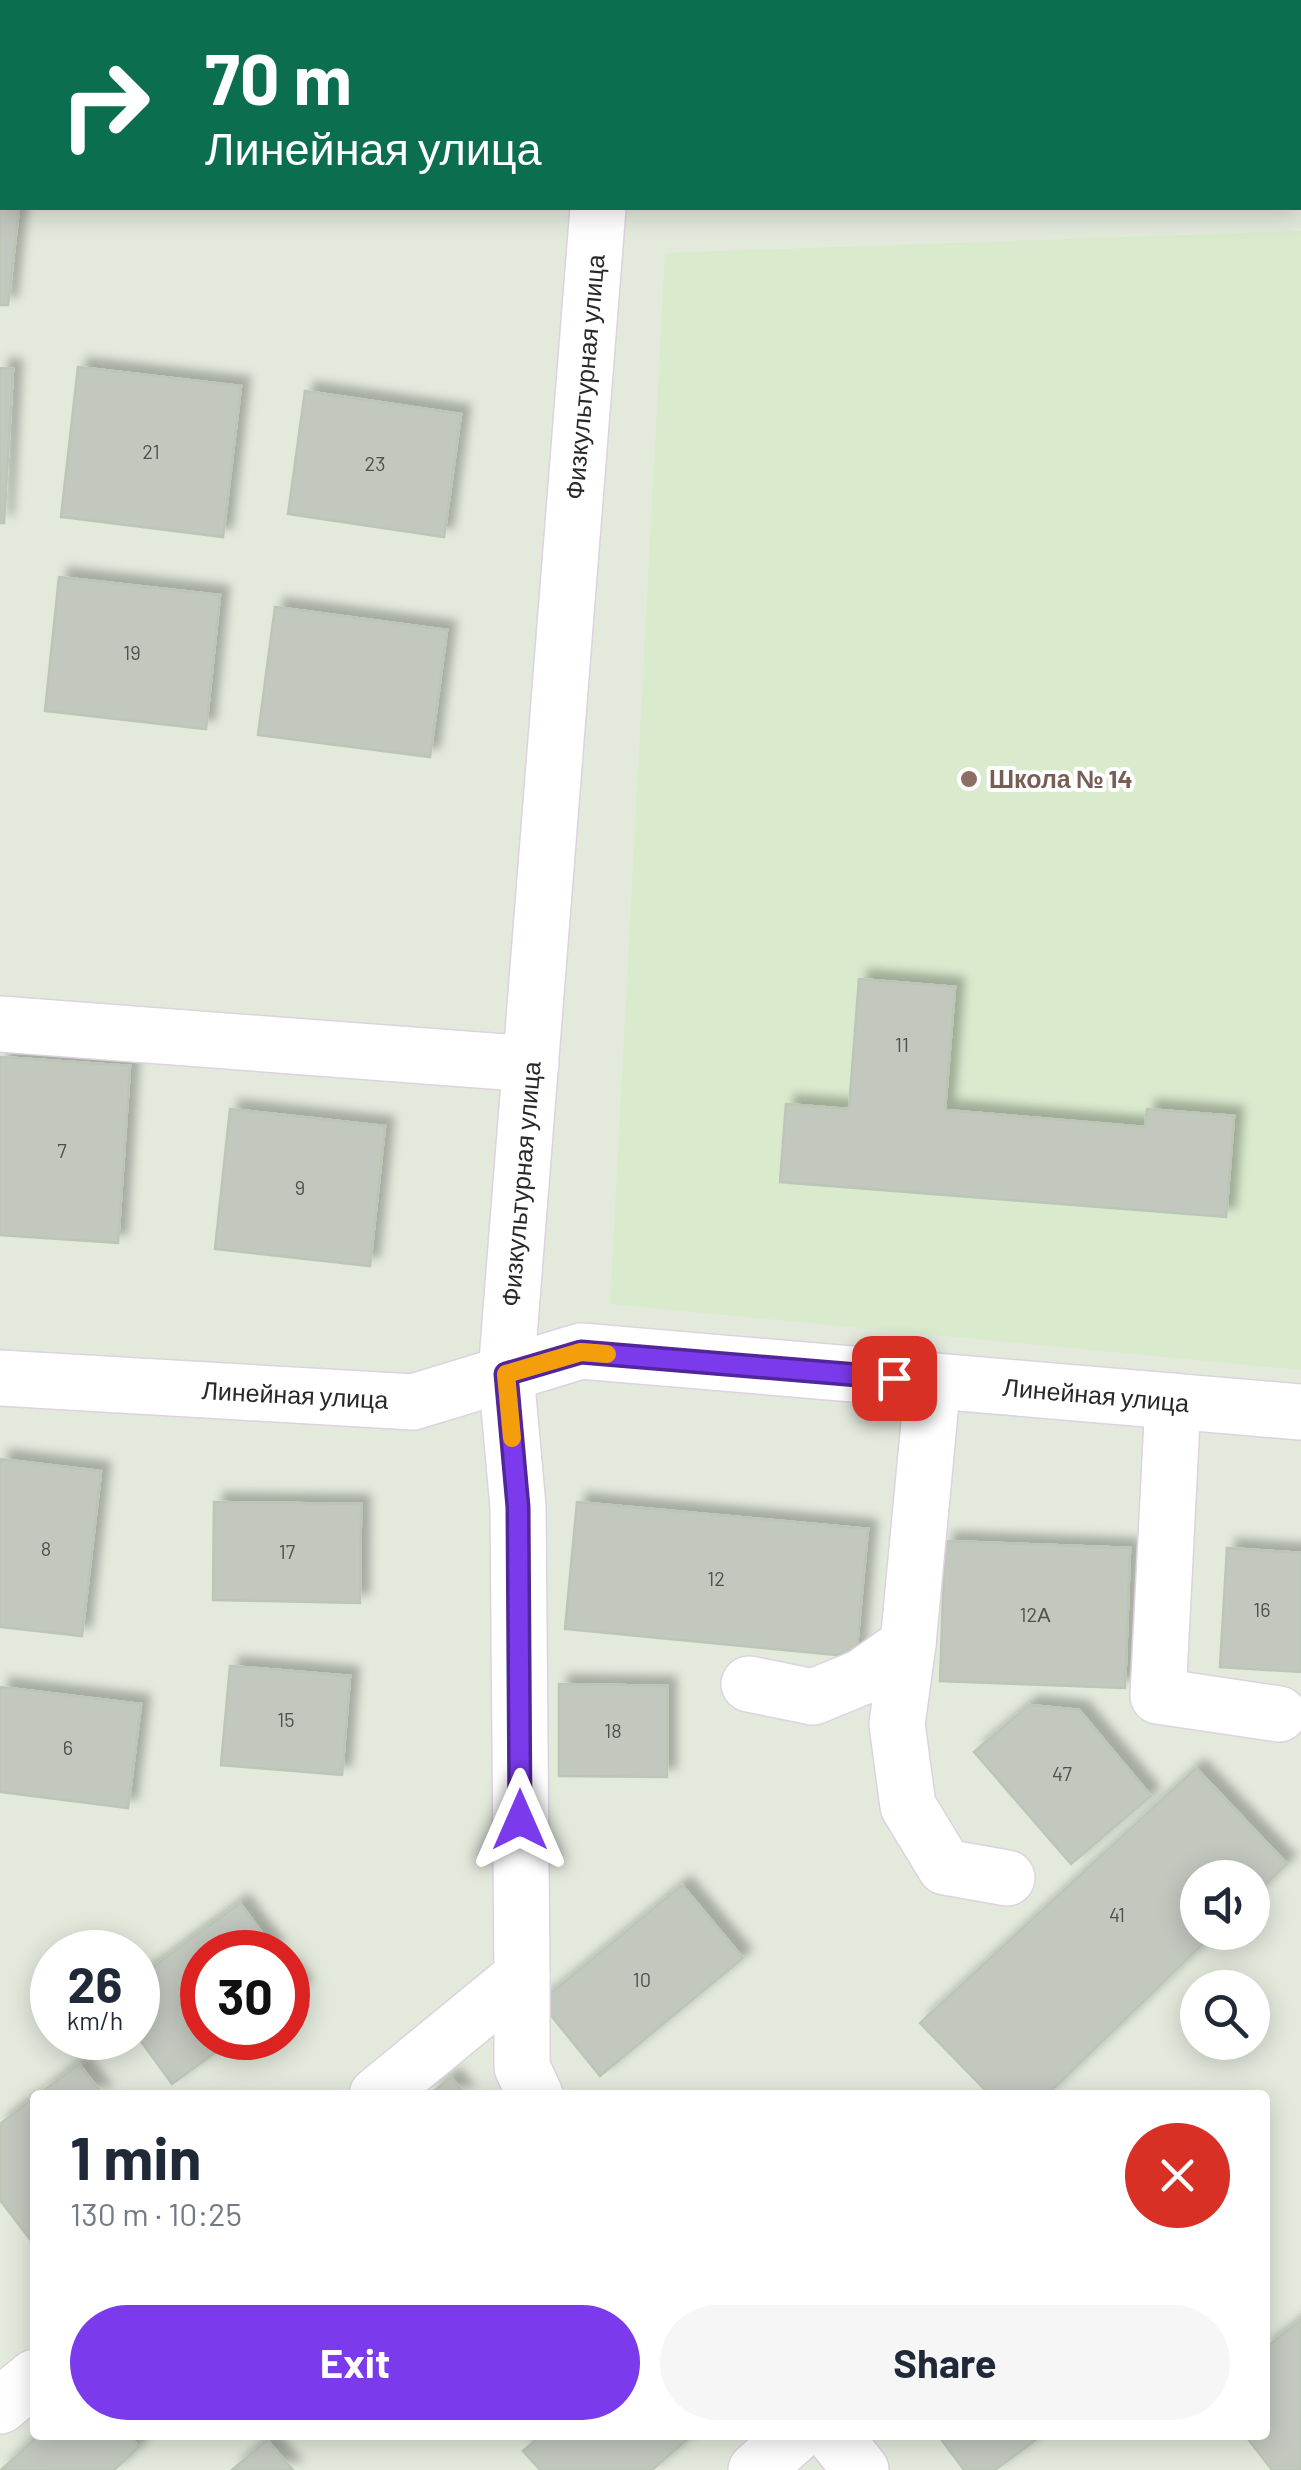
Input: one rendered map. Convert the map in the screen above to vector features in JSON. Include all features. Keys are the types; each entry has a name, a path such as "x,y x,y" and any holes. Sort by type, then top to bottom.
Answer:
{"street":[{"name":"Физкультурная улица","path":"533,2090 522,2067 518,1507 506,1374 598,210"},
{"path":"0,1024 531,1064"},
{"name":"Линейная улица","path":"0,1378 413,1402 581,1352 1301,1412"},
{"path":"933,1382 908,1644 896,1724 908,1806 945,1867 1007,1878"},
{"path":"1173,1401 1158,1696 1279,1714"},
{"path":"749,1684 813,1697 862,1677 908,1644"},
{"path":"383,2090 522,1976"},
{"path":"0,2406 30,2381"},
{"path":"756,2470 789,2440"},
{"path":"838,2440 861,2470"}],"shaded area":[{"name":"Школа № 14","path":"1301,231 1301,1370 610,1304 665,253"}],"building":[{"path":"0,210 19,210 8,305 0,305"},
{"path":"78,367 241,386 223,537 61,517"},
{"path":"0,368 13,369 4,523 0,523"},
{"path":"305,391 461,414 444,537 288,514"},
{"path":"59,577 220,595 206,729 45,711"},
{"path":"275,607 447,630 430,757 258,735"},
{"path":"859,979 955,987 945,1110 1145,1127 1147,1109 1234,1116 1226,1217 780,1182 786,1104 849,1109"},
{"path":"0,1057 130,1066 118,1243 0,1235"},
{"path":"230,1109 385,1126 370,1266 215,1249"},
{"path":"0,1459 101,1471 82,1636 0,1627"},
{"path":"214,1502 361,1504 360,1603 213,1600"},
{"path":"577,1502 868,1529 856,1657 565,1629"},
{"path":"945,1541 1130,1548 1125,1688 940,1681"},
{"path":"1227,1548 1301,1553 1301,1672 1220,1667"},
{"path":"230,1666 350,1676 342,1775 221,1765"},
{"path":"559,1684 667,1686 667,1777 559,1776"},
{"path":"0,1687 141,1704 128,1808 0,1792"},
{"path":"1029,1705 1079,1710 1151,1796 1071,1864 974,1752"},
{"path":"1196,1768 1287,1864 1270,1880 1270,1860 1180,1860 1180,1950 1196,1950 1052,2090 985,2090 920,2023"},
{"path":"682,1885 743,1958 600,2076 540,2002"},
{"path":"240,1903 260,1930 203,1930"},
{"path":"180,1947 180,2060 205,2060 172,2084 155,2060 160,2060 160,1962"},
{"path":"79,2064 99,2090 45,2090"},
{"path":"451,2077 461,2090 435,2090"},
{"path":"30,2101 30,2239 0,2200 0,2124"},
{"path":"1301,2320 1301,2470 1272,2470 1249,2440 1270,2440 1270,2344"},
{"path":"34,2440 133,2440 139,2447 114,2470 1,2470"},
{"path":"267,2440 293,2470 232,2470"},
{"path":"536,2440 686,2440 652,2470 540,2470 523,2451"},
{"path":"942,2440 1035,2440 995,2470 964,2470"}],"slow traffic":[{"path":"512,1438 506,1374 581,1352 607,1354"}],"place":[{"name":"Школа № 14","path":"969,779"}],"route":[{"path":"520,1820 518,1507 506,1374 581,1352 894,1378"}]}
